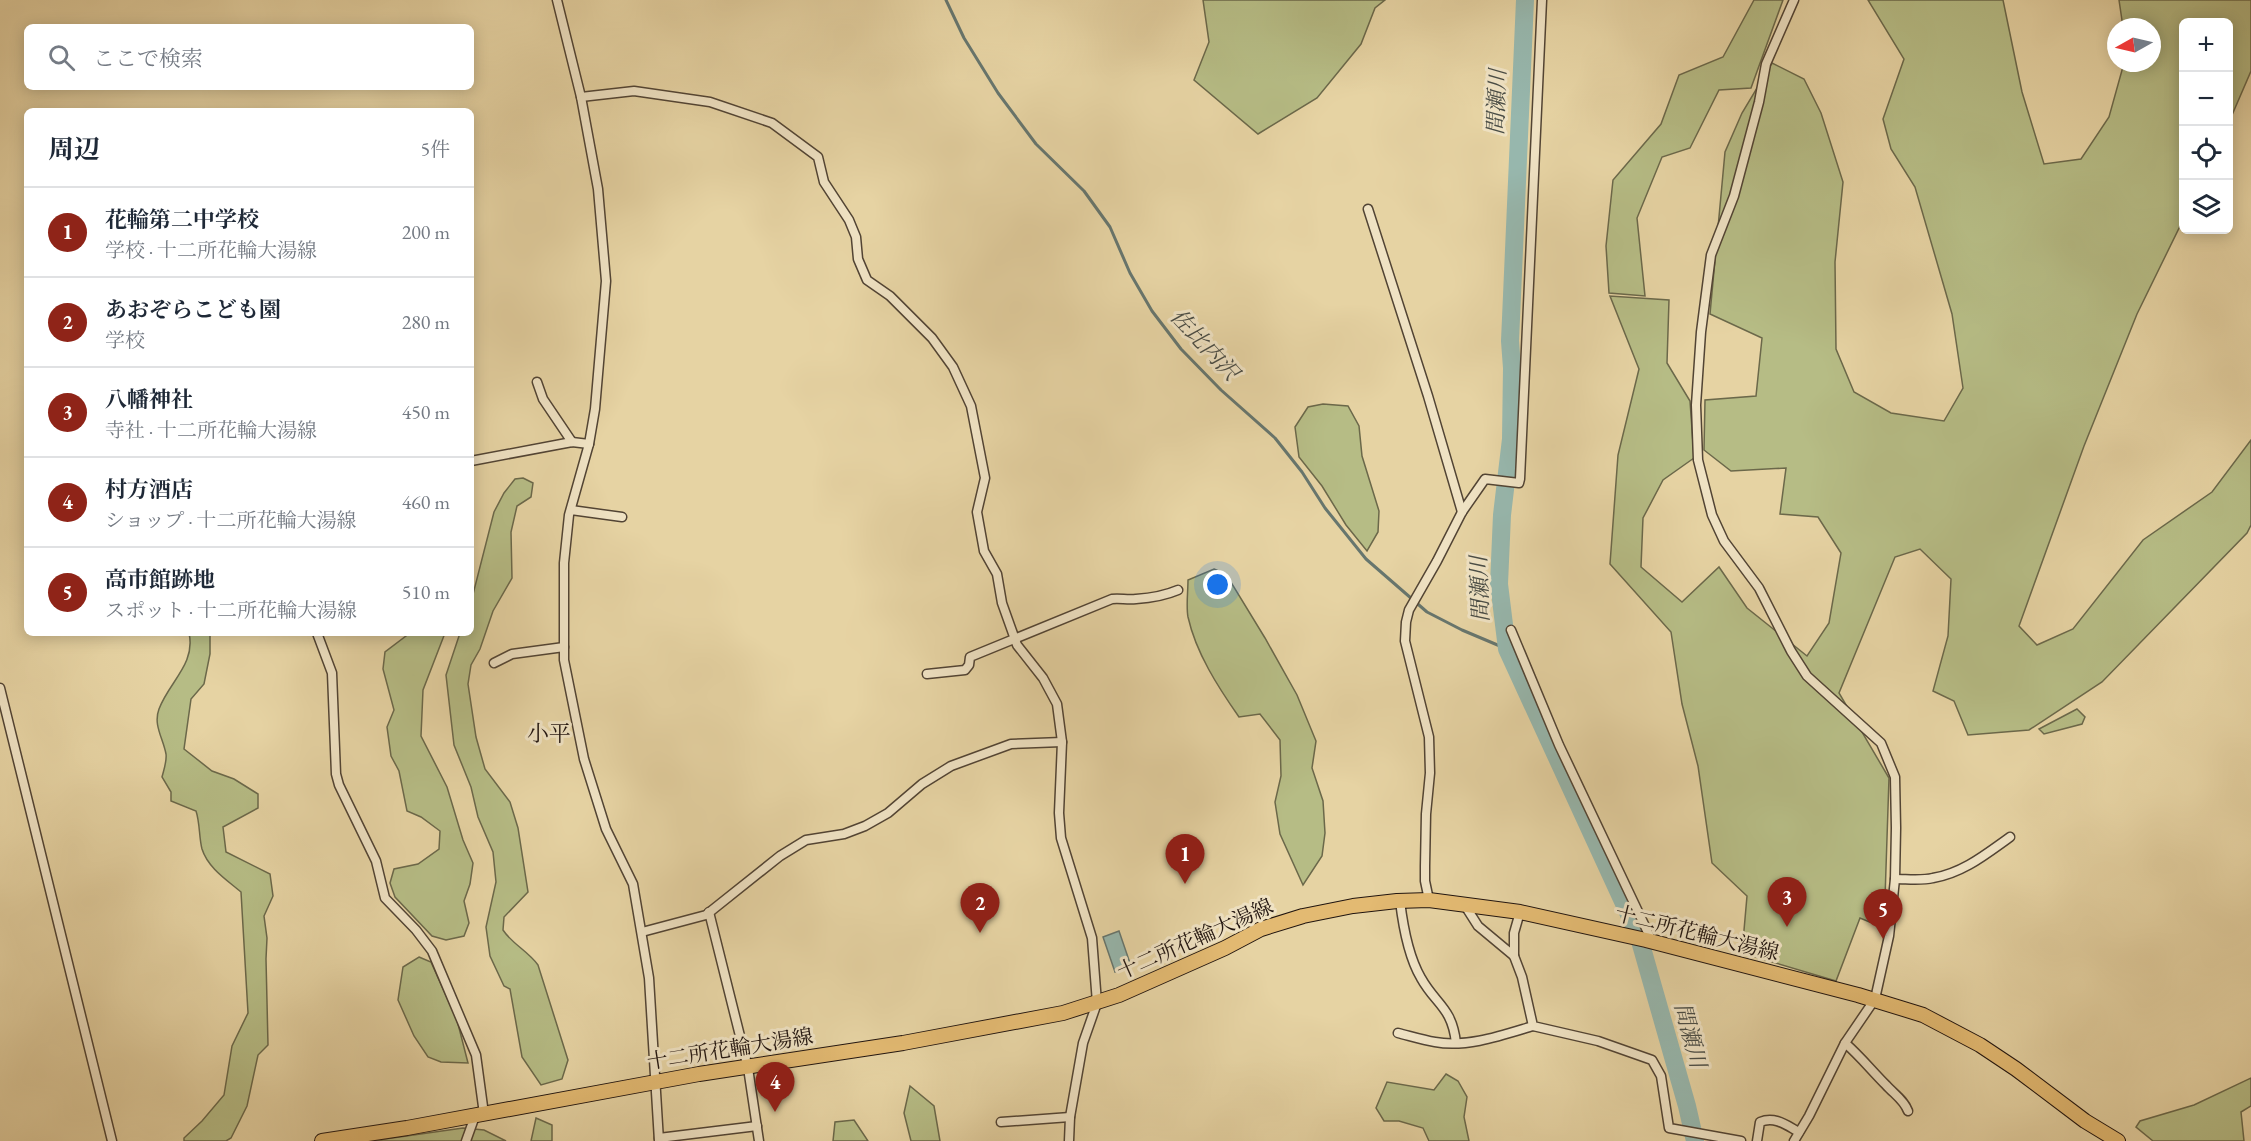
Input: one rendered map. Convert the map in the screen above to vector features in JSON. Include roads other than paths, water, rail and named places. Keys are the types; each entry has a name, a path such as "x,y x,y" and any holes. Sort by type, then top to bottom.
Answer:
{"main road":[{"name":"十二所花輪大湯線","path":"321,1141 657,1082 903,1042 1063,1012 1119,995 1261,929 1303,916 1353,906 1429,900 1520,912 1649,941 1875,999 1923,1015 1968,1039 2016,1069 2085,1121 2118,1141"}],"street":[{"path":"557,0 581,97 598,189 606,281 595,409 589,444 571,510 564,563 564,660 584,759 606,829 633,884 649,978 659,1140 757,1126"},
{"path":"1429,900 1425,881 1425,814 1430,773 1429,738 1406,641 1408,610 1462,512 1485,479 1519,483 1522,462 1542,0"},
{"path":"1794,0 1766,64 1759,102 1734,196 1711,255 1700,343 1696,405 1698,460 1712,515 1724,541 1759,588 1791,651 1807,676 1881,743 1895,777 1895,879 1889,936 1875,999 1845,1043 1794,1141"},
{"path":"581,97 634,91 710,102 772,123 818,157 824,182 849,220 856,237 858,259 867,280 890,296 932,338 952,367 970,406 985,478 977,512 984,551 997,574 1002,603 1014,639 1043,678 1057,704 1062,742 1059,813 1061,838 1092,938 1097,1003 1083,1043 1070,1117 1069,1141"},
{"path":"1368,209 1428,396 1462,512"},
{"path":"537,382 543,399 572,441"},
{"path":"474,460 572,441 589,444"},
{"path":"571,510 622,517"},
{"path":"927,674 965,670 969,665 970,657 1112,599 1133,600 1164,596 1178,590"},
{"path":"1511,630 1559,744 1649,941"},
{"path":"318,636 332,673 336,774 339,785 376,861 385,898 416,930 432,951 476,1055 479,1115 466,1141"},
{"path":"494,663 512,654 564,647"},
{"path":"0,688 112,1141"},
{"path":"642,932 709,912 780,856 807,840 844,834 865,826 888,813 922,784 951,766 1011,744 1062,742"},
{"path":"1895,879 1932,879 1955,872 1976,862 2010,837"},
{"path":"1400,901 1410,950 1421,978 1441,1003 1454,1025 1456,1043"},
{"path":"1464,903 1478,926 1514,956"},
{"path":"709,912 748,1068 759,1141"},
{"path":"1520,912 1514,933 1514,956 1522,977 1533,1026"},
{"path":"1398,1033 1437,1043 1456,1043 1495,1037 1533,1026 1598,1041 1652,1060 1661,1076 1669,1128 1741,1141"},
{"path":"1845,1043 1905,1104 1908,1111"},
{"path":"1001,1122 1070,1117"},
{"path":"1757,1141 1760,1122 1767,1119 1775,1119 1799,1132"}],"water":[{"path":"1119,931 1131,966 1115,972 1103,937"}],"waterway":[{"name":"佐比内沢","path":"946,0 964,38 998,93 1036,144 1084,191 1110,227 1130,273 1152,311 1181,349 1221,390 1275,438 1302,472 1325,508 1366,559 1427,612 1507,649"},
{"name":"間瀬川","path":"1525,0 1510,341 1511,439 1502,515 1499,584 1507,649 1638,934 1695,1141"}],"place":[{"name":"花輪第二中学校","path":"1185,884"},
{"name":"八幡神社","path":"1787,927"},
{"name":"あおぞらこども園","path":"980,933"},
{"name":"高市館跡地","path":"1883,939"},
{"name":"村方酒店","path":"775,1112"}],"district":[{"name":"小平","path":"549,733"}]}
